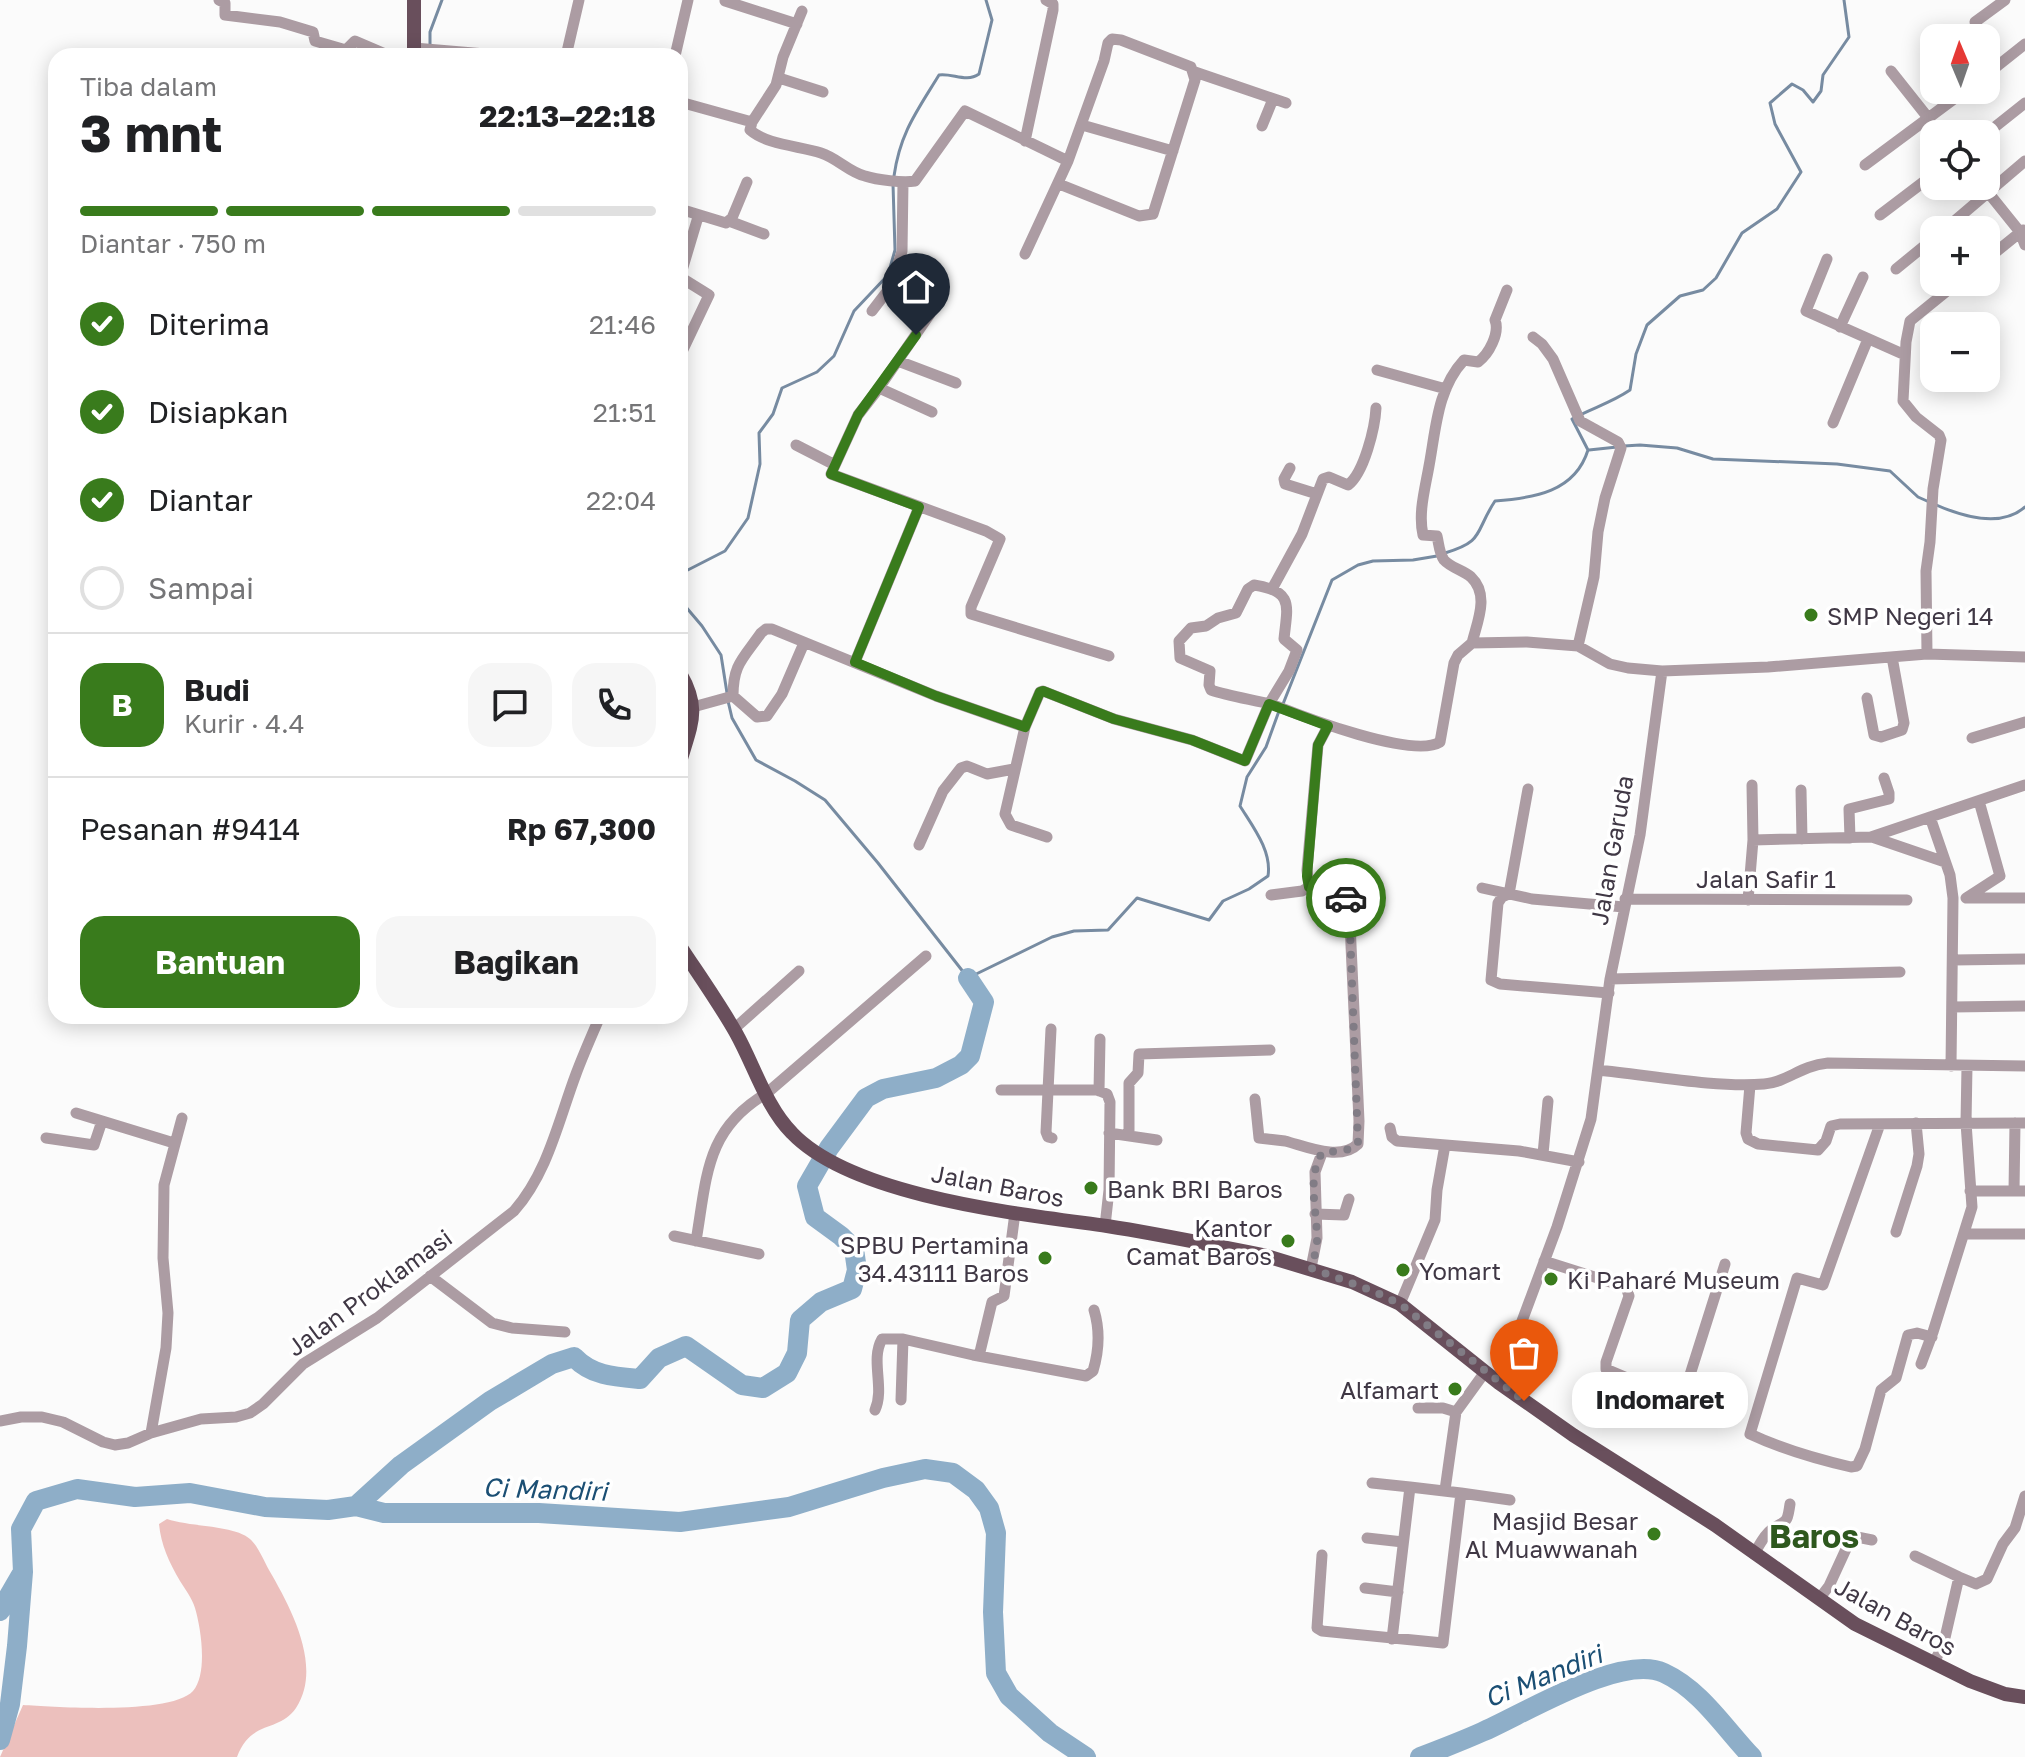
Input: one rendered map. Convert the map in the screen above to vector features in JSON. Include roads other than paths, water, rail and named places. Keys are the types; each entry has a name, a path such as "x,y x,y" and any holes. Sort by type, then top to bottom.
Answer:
{"main road":[{"path":"414,0 417,48"},
{"path":"688,689 693,707 688,728"},
{"path":"688,958 734,1029 767,1093"},
{"name":"Jalan Baros","path":"767,1093 791,1132 812,1151 846,1169 906,1189 1015,1213 1263,1255 1311,1268 1373,1291 1400,1304 1499,1383 1573,1435 1715,1525 1855,1624 1990,1690 2025,1697"}],"street":[{"path":"219,0 225,3 225,15 298,27 313,32 315,41 339,48"},
{"path":"568,48 579,0"},
{"path":"677,48 688,0"},
{"path":"1025,141 1053,10 1053,4 1046,0"},
{"path":"1975,22 2005,0"},
{"path":"725,1 797,24"},
{"path":"802,11 783,57 779,78 752,122 750,130 755,134 821,152 863,176 901,181 917,179 963,112 968,112 1068,161"},
{"path":"1025,254 1059,184 1112,39 1286,103"},
{"path":"348,48 355,41 371,48"},
{"path":"2000,64 2025,44"},
{"path":"1891,71 1928,118"},
{"path":"1059,184 1145,217 1153,214 1158,206 1195,72"},
{"path":"779,78 823,92"},
{"path":"1262,126 1273,99"},
{"path":"2000,123 2025,103"},
{"path":"688,104 752,122"},
{"path":"1865,165 1947,104"},
{"path":"1082,125 1173,151"},
{"path":"2000,180 2025,161"},
{"path":"872,311 892,285 902,251 901,181"},
{"path":"729,221 747,182"},
{"path":"1880,215 1920,185"},
{"path":"1959,216 1976,200"},
{"path":"1995,200 2023,230 2025,245"},
{"path":"688,213 729,221 764,234"},
{"path":"688,250 698,217"},
{"path":"2000,249 2023,230"},
{"path":"1896,269 1920,249"},
{"path":"1827,259 1806,311 1905,355"},
{"path":"1840,327 1863,277"},
{"path":"688,282 709,295 688,339"},
{"path":"892,285 930,310 928,318 858,415 831,474 986,531 1000,539 971,607 971,614 1109,656"},
{"path":"1047,837 1011,825 1006,819 1005,806 1025,727 1040,692 1114,719 1192,740 1245,761 1276,706 1297,650 1284,639 1289,613 1287,602 1272,589 1258,585 1250,587 1236,613 1186,631 1177,648 1185,662 1210,670 1211,690 1276,706 1371,738 1423,746 1437,744 1441,738 1454,663 1472,643 1481,605 1480,592 1471,577 1442,556 1437,536 1423,535 1421,520 1436,418 1446,389 1464,360 1478,362 1483,358 1496,333 1498,327 1495,320 1507,290"},
{"path":"1927,654 1926,571 1941,440 1910,412 1903,401 1910,321 1941,296"},
{"path":"1533,337 1553,359 1580,421 1618,442 1621,451 1605,498 1594,577 1578,646"},
{"path":"1833,423 1868,339"},
{"path":"898,361 956,383"},
{"path":"1377,370 1446,389"},
{"path":"879,388 932,412"},
{"path":"1272,589 1293,553 1325,477 1346,485 1352,483 1368,446 1376,408"},
{"path":"796,445 835,465"},
{"path":"1290,468 1284,479 1285,484 1317,494"},
{"path":"855,662 919,507"},
{"path":"728,698 735,670 766,629 772,629 936,696 1025,727"},
{"path":"1472,643 1527,642 1578,646 1610,664 1662,671 1768,667 1927,654 2025,657"},
{"path":"693,707 728,698 757,717 767,716 782,694 804,643"},
{"path":"1867,698 1874,735 1881,737 1902,730 1904,723 1892,657"},
{"name":"Jalan Garuda","path":"1499,1383 1579,1162 1591,1119 1610,979 1640,835 1662,671"},
{"path":"1972,738 2025,722"},
{"path":"1309,887 1307,870 1318,745 1328,726"},
{"path":"919,845 943,791 961,768 967,766 987,774 1014,769"},
{"path":"1850,838 1849,809 1889,799 1884,778"},
{"path":"1748,900 1753,840 1752,785"},
{"path":"1753,840 1871,837 2023,786 2025,800"},
{"path":"1528,789 1509,894 1498,903 1492,982 1609,993"},
{"path":"1801,790 1802,839"},
{"path":"1966,898 2000,876 1979,801"},
{"path":"1930,817 1953,898 1951,1066"},
{"path":"1871,837 1945,862"},
{"path":"1255,1099 1259,1138 1322,1153 1352,1149 1358,1144 1349,901 1309,887 1302,891 1271,895"},
{"name":"Jalan Safir 1","path":"1482,888 1532,899 1624,903 1907,900"},
{"path":"1953,898 2025,898"},
{"path":"696,1241 710,1157 721,1135 740,1113 926,956"},
{"path":"1953,960 2025,959"},
{"path":"734,1029 799,971"},
{"path":"1610,979 1900,972"},
{"path":"1952,1007 2025,1006"},
{"name":"Jalan Proklamasi","path":"0,1421 42,1417 63,1422 115,1445 201,1419 250,1413 303,1364 377,1318 506,1219 529,1194 549,1154 576,1073 597,1024"},
{"path":"1051,1029 1046,1135 1052,1138"},
{"path":"1099,1091 1100,1039"},
{"path":"1129,1134 1129,1083 1138,1073 1139,1054 1270,1050"},
{"path":"1598,1070 1750,1085 1779,1081 1812,1065 2025,1066"},
{"path":"1921,1364 1972,1207 1966,1123 1967,1066"},
{"path":"1750,1085 1746,1133 1752,1142 1814,1150 1823,1147 1834,1124 2020,1123 2020,1191 1970,1191"},
{"path":"1001,1090 1104,1091 1109,1098 1109,1190 1105,1226"},
{"path":"1543,1154 1548,1101"},
{"path":"76,1113 174,1143"},
{"path":"151,1433 166,1348 168,1313 163,1258 163,1201 168,1165 182,1118"},
{"path":"46,1138 94,1145 102,1121"},
{"path":"1896,1232 1917,1166 1916,1123"},
{"path":"1880,1124 1823,1285 1797,1278 1750,1434 1812,1457 1857,1466 1865,1449 1881,1390 1894,1381 1906,1340 1912,1333 1932,1337"},
{"path":"1390,1128 1392,1137 1397,1141 1543,1154 1579,1162"},
{"path":"1109,1133 1157,1140"},
{"path":"1400,1304 1435,1220 1445,1145"},
{"path":"1311,1268 1317,1246 1315,1172 1322,1153"},
{"path":"1315,1214 1344,1215 1349,1199"},
{"path":"979,1356 992,1302 1004,1294 1015,1213"},
{"path":"1964,1234 2025,1234"},
{"path":"674,1236 759,1254"},
{"path":"1544,1261 1626,1287 1629,1296 1606,1369 1680,1398 1732,1414"},
{"path":"1680,1398 1725,1264"},
{"path":"430,1276 492,1323 512,1328 565,1332"},
{"path":"875,1410 878,1402 879,1343 882,1339 903,1339 1090,1375 1098,1356 1098,1323 1094,1310"},
{"path":"901,1400 903,1339"},
{"path":"1445,1490 1456,1412 1485,1372"},
{"path":"1418,1408 1443,1408 1456,1412"},
{"path":"1372,1483 1510,1500"},
{"path":"1392,1639 1410,1487"},
{"path":"1322,1555 1317,1628 1443,1643 1461,1493"},
{"path":"1915,1556 1976,1584 1987,1579 2003,1544 2015,1528 2025,1496"},
{"path":"1754,1554 1769,1531 1784,1524 1790,1504"},
{"path":"1819,1599 1829,1586 1852,1536 1872,1540"},
{"path":"1367,1538 1403,1542"},
{"path":"1934,1663 1944,1642 1959,1577"},
{"path":"1365,1588 1398,1592"}],"waterway":[{"path":"430,46 430,32 442,0"},
{"path":"894,176 905,135 939,75 969,78 979,74 992,20 986,0"},
{"path":"1445,553 1473,540 1495,501 1538,495 1563,484 1573,475 1588,450 1572,419 1630,390 1636,354 1647,325 1680,296 1703,290 1716,278 1742,233 1777,209 1801,172 1775,124 1770,103 1792,84 1803,90 1813,102 1821,91 1823,75 1849,37 1844,0"},
{"path":"688,570 725,551 748,518 760,464 759,433 773,414 782,388 817,372 834,356 854,311 888,275 895,250 893,184"},
{"path":"1624,446 1677,448 1713,459 1837,464 1890,471 1918,497 1927,501"},
{"path":"1589,450 1617,447"},
{"path":"1934,504 1956,513 1992,519 2004,518 2025,507"},
{"path":"1283,704 1332,580 1358,565 1373,561 1437,556"},
{"path":"688,609 721,655 727,693"},
{"path":"728,701 732,718 756,760 825,800 968,978 1052,937 1074,931 1108,930 1137,898 1209,920 1223,901 1268,876 1264,848 1240,806 1247,777 1266,747 1279,711"},
{"path":"356,1506 401,1465 490,1401 552,1364 574,1357 596,1372 640,1379 659,1358 686,1346 742,1385 763,1388 787,1373 797,1353 800,1320 821,1302 852,1289 857,1270 854,1249 815,1217 807,1186 829,1148 866,1098 883,1089 936,1078 961,1065 970,1056 984,1002 968,978"},
{"name":"Ci Mandiri","path":"0,1740 10,1704 17,1646 23,1572 21,1529 36,1501 77,1489 135,1497 190,1493 265,1507 328,1510 356,1506 384,1513 539,1513 680,1522 789,1507 883,1478 925,1469 953,1473 976,1490 989,1508 996,1533 993,1612 996,1673 1009,1696 1050,1733 1086,1757"},
{"path":"0,1611 21,1575"},
{"name":"Ci Mandiri","path":"1420,1757 1482,1732 1573,1688 1623,1671 1646,1669 1664,1673 1690,1689 1752,1757"}],"place":[{"name":"SMP Negeri 14","path":"1811,615"},
{"name":"Bank BRI Baros","path":"1091,1188"},
{"name":"Kantor Camat Baros","path":"1288,1241"},
{"name":"SPBU Pertamina 34.43111 Baros","path":"1045,1258"},
{"name":"Yomart","path":"1403,1270"},
{"name":"Ki Paharé Museum","path":"1551,1279"},
{"name":"Alfamart","path":"1455,1389"},
{"name":"Indomaret","path":"1524,1401"},
{"name":"Masjid Besar Al Muawwanah","path":"1654,1534"}],"district":[{"name":"Baros","path":"1814,1536"}]}
